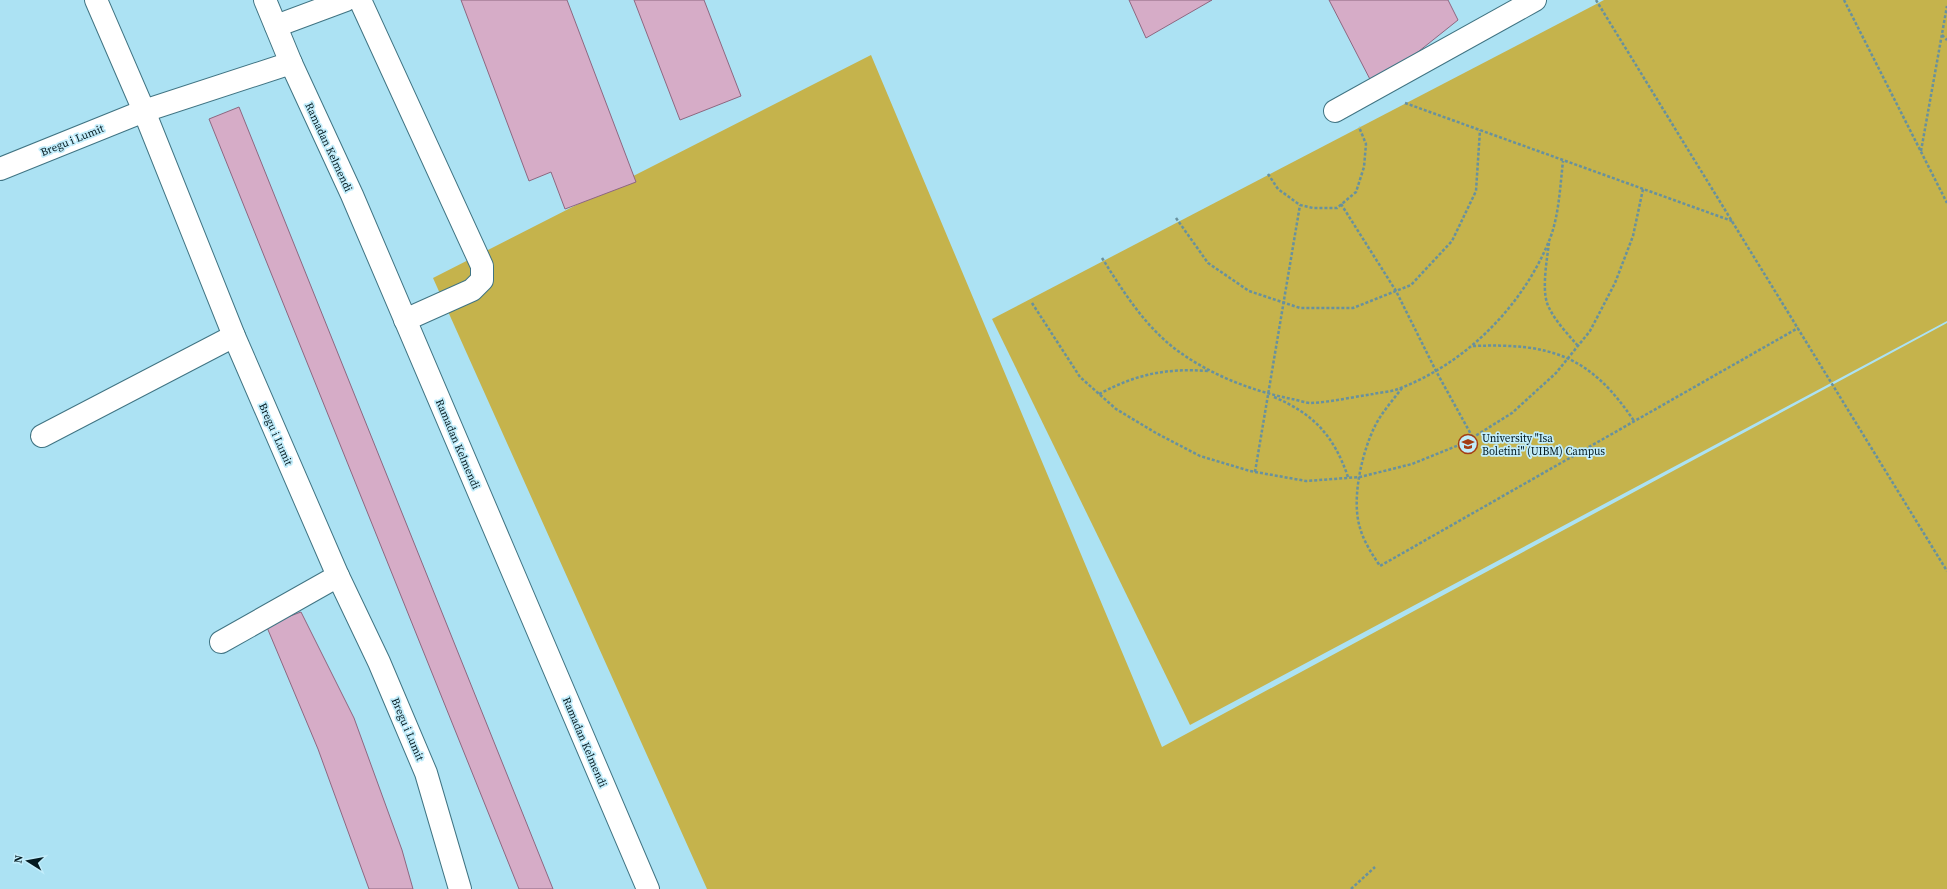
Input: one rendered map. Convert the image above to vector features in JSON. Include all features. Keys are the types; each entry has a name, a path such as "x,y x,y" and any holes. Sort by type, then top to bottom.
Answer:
{"street":[{"name":"Bregu i Lumit","path":"96,0 144,111 234,336 338,576 379,662 426,773 460,889"},
{"name":"Ramadan Kelmendi","path":"265,0 291,63 352,195 648,889"},
{"path":"276,26 346,0"},
{"path":"360,0 482,266 482,280 472,290 405,320"},
{"path":"1335,111 1535,0"},
{"name":"Bregu i Lumit","path":"0,169 144,111 291,63"},
{"path":"42,436 234,336"},
{"path":"221,642 338,576"}],"path":[{"path":"1596,0 1947,571"},
{"path":"1844,0 1947,203"},
{"path":"1921,151 1947,6"},
{"path":"1942,35 1947,40"},
{"path":"1371,91 1732,221"},
{"path":"1268,174 1278,189 1300,205 1313,208 1337,208 1356,192 1364,167 1366,144 1358,124"},
{"path":"1176,218 1208,263 1249,291 1300,308 1353,308 1411,285 1452,241 1476,191 1480,130"},
{"path":"1563,161 1559,202 1549,241 1545,271 1547,302 1561,325 1578,346"},
{"path":"1032,303 1080,377 1116,409 1156,433 1200,456 1255,472 1306,481 1360,477 1412,464 1464,443 1512,413 1556,373 1590,331 1615,283 1633,236 1643,190"},
{"path":"1342,204 1396,291 1436,371 1473,438"},
{"path":"1255,472 1300,205"},
{"path":"1268,395 1310,403 1348,398 1402,388 1436,371 1472,346 1509,307 1531,275 1549,241"},
{"path":"1102,258 1124,293 1148,324 1177,350 1210,371 1296,408 1321,427 1336,449 1348,477"},
{"path":"1402,388 1376,424 1366,447 1356,503 1359,526 1368,548 1380,566 1798,328"},
{"path":"1472,346 1530,346 1551,351 1568,358 1608,386 1634,421"},
{"path":"1099,394 1123,382 1150,374 1181,369 1210,371"},
{"path":"1351,889 1375,867"}],"shaded area":[{"path":"1604,0 1947,0 1947,321 1190,725 992,319"},
{"path":"871,55 1162,747 1947,323 1947,889 707,889 433,278"}],"building":[{"path":"461,0 567,0 636,182 565,209 551,172 529,181"},
{"path":"634,0 704,0 741,96 680,120"},
{"path":"1129,0 1212,0 1146,38"},
{"path":"1329,0 1448,0 1458,20 1374,87"},
{"path":"239,107 553,889 519,889 209,119"},
{"path":"301,612 354,718 402,850 413,889 369,889 318,749 266,625"}],"place":[{"name":"University \"Isa Boletini\" (UIBM) Campus","path":"1468,444"}]}
